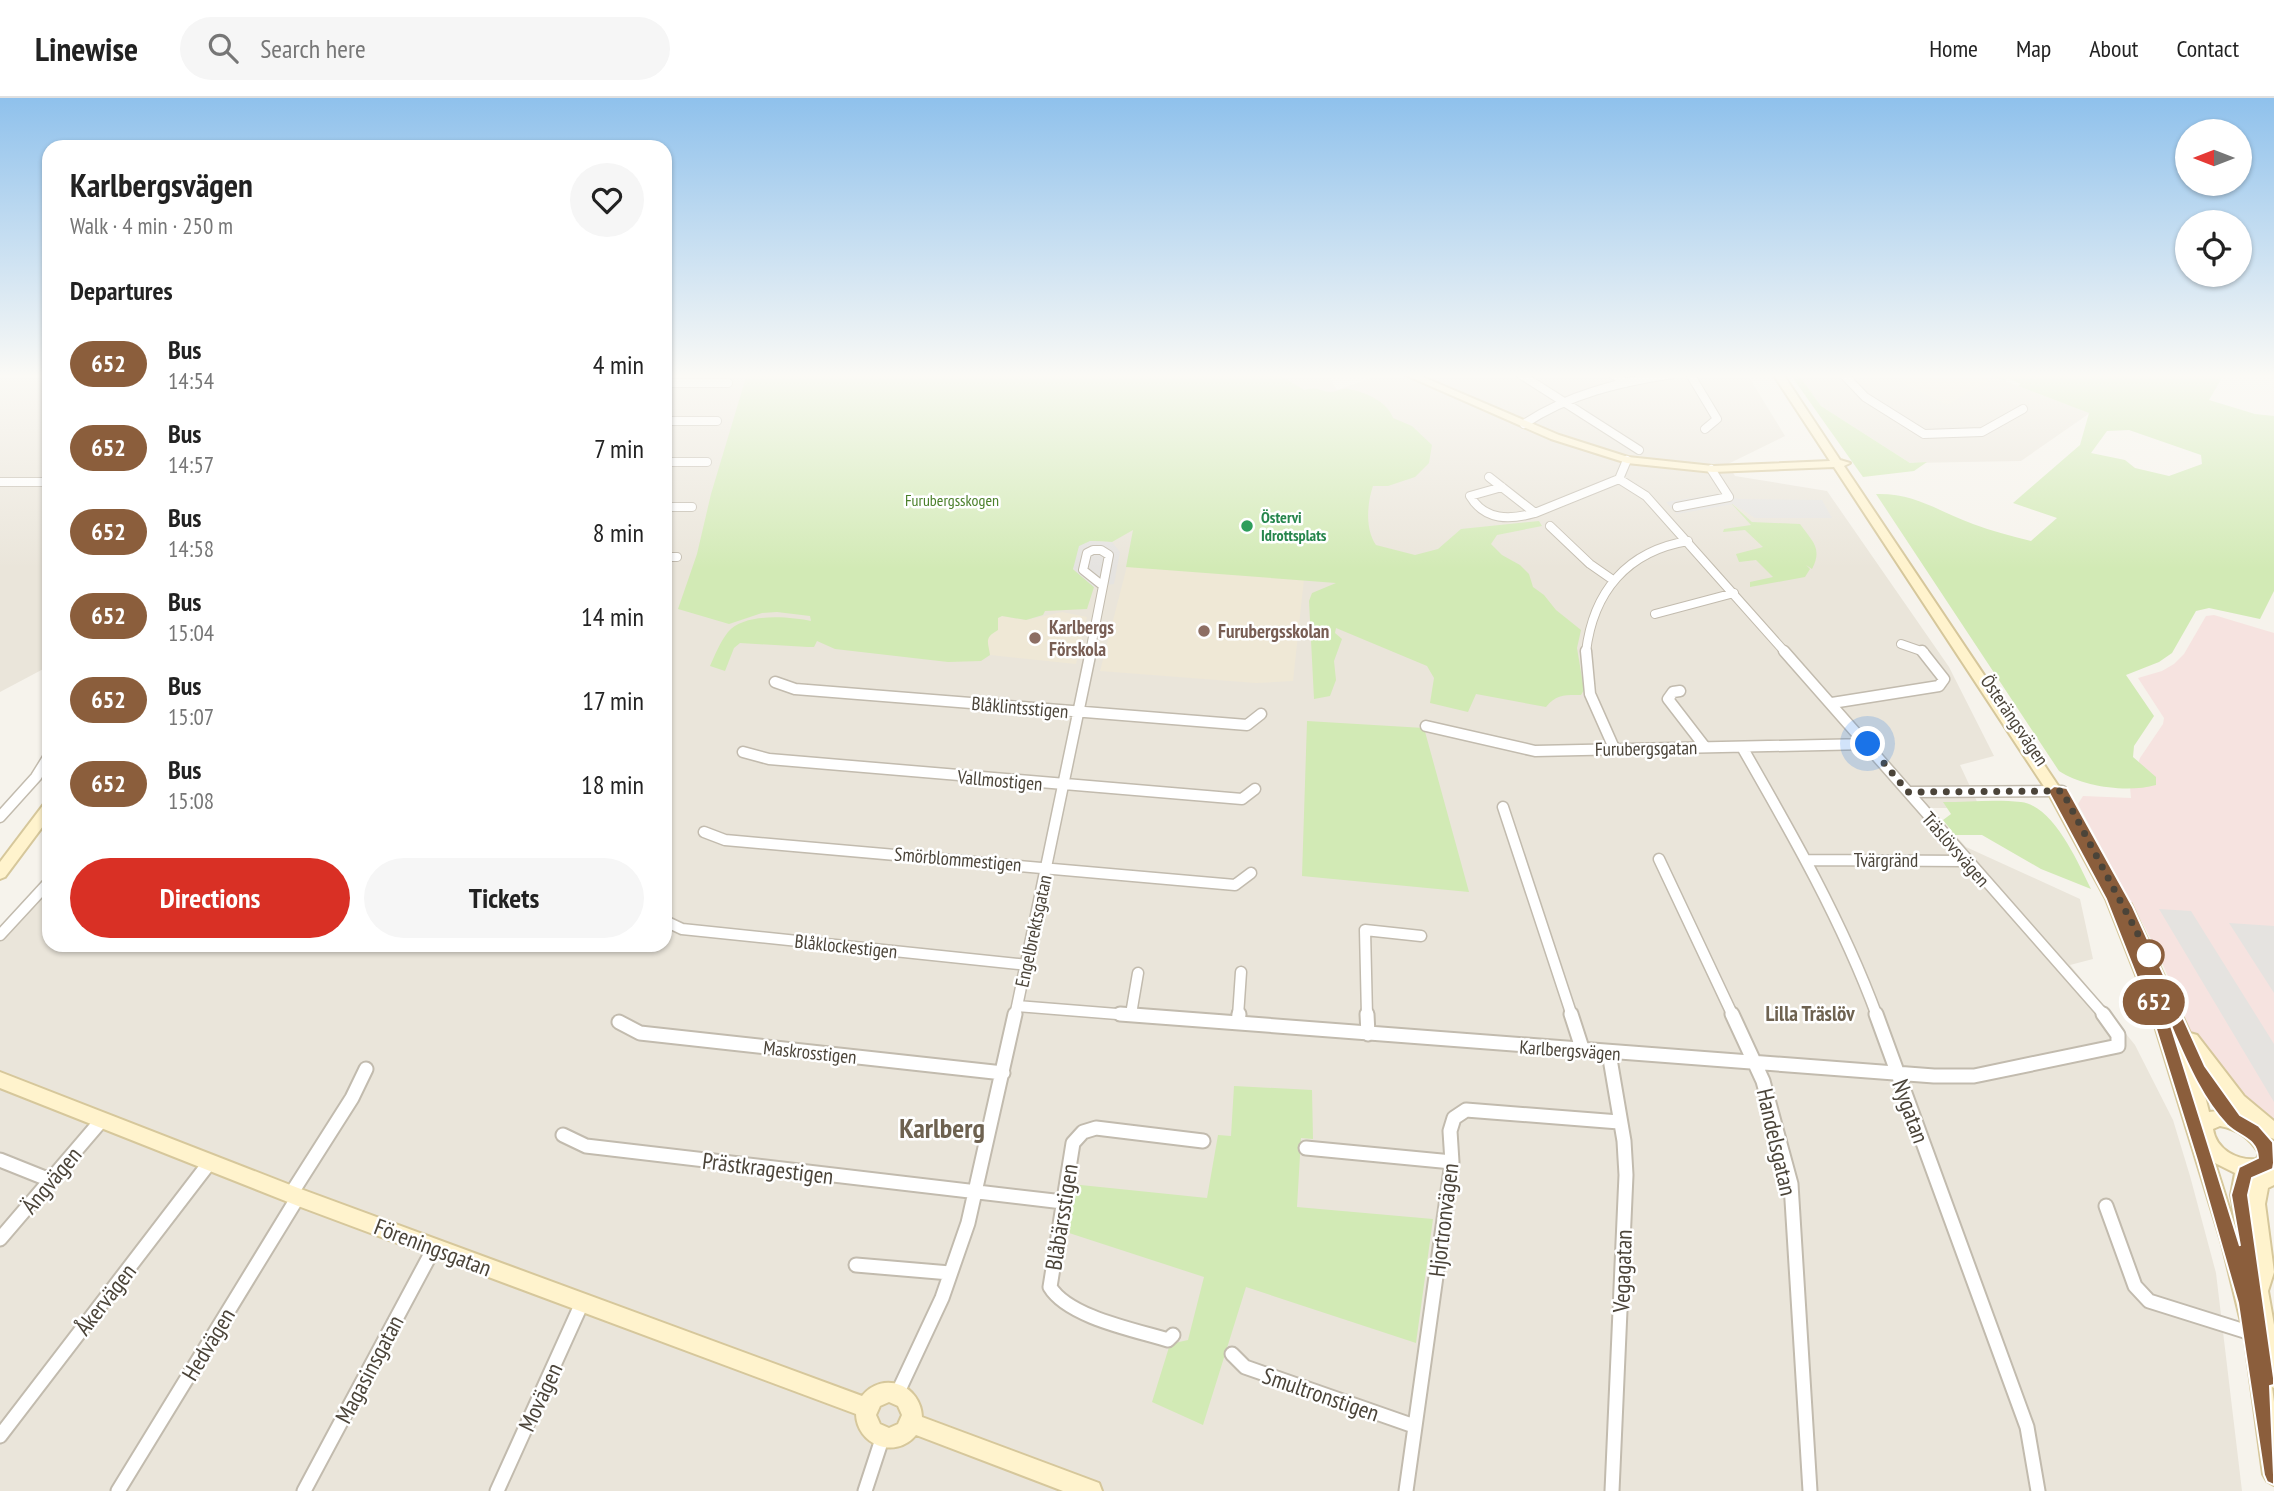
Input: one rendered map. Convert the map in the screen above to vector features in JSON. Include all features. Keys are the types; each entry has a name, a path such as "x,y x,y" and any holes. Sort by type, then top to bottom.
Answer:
{"street":[{"path":"1562,439 1627,460 1712,469 1841,463"},
{"path":"1622,439 1639,450"},
{"name":"Österängsvägen","path":"1824,439 1841,463"},
{"name":"Österängsvägen","path":"1826,439 2058,791 2126,907 2199,1071 2234,1121"},
{"path":"1502,488 1475,493 1471,499 1489,516 1498,518 1535,513 1612,484 1619,479 1627,460"},
{"path":"672,462 707,462"},
{"path":"1677,507 1729,497 1712,469"},
{"path":"1489,477 1535,513"},
{"name":"Träslövsvägen","path":"1619,479 1646,496 1832,703 1965,861 2112,1024 2118,1033 2119,1043"},
{"path":"0,482 42,482"},
{"path":"672,508 692,507"},
{"path":"1550,526 1590,564 1614,580"},
{"path":"1614,748 1590,693 1587,673 1589,626 1614,580 1631,564 1659,546 1688,541"},
{"path":"672,557 677,557"},
{"name":"Engelbrektsgatan","path":"898,1392 963,1240 976,1193 1028,965 1104,586"},
{"path":"1655,614 1734,593"},
{"path":"1832,703 1939,686 1944,679 1923,651 1901,644"},
{"name":"Blåklintsstigen","path":"775,682 795,688 1247,725 1261,714"},
{"path":"1680,691 1673,692 1668,699 1705,747"},
{"name":"Furubergsgatan","path":"1426,726 1535,751 1868,744"},
{"name":"Nygatan","path":"1742,747 1807,860 1862,975 2027,1427 2034,1451 2038,1491"},
{"name":"Vallmostigen","path":"743,752 768,760 1062,786 1242,799 1255,789"},
{"path":"0,817 42,767"},
{"path":"1908,792 2058,791"},
{"name":"Österängsvägen","path":"2058,791 2113,899 2159,1013 2206,1143"},
{"path":"1503,807 1583,1051"},
{"path":"0,860 42,815"},
{"path":"0,873 42,816"},
{"name":"Smörblommestigen","path":"704,832 725,840 1235,885 1251,873"},
{"name":"Handelsgatan","path":"1659,859 1756,1063 1791,1184 1810,1491"},
{"name":"Tvärgränd","path":"1807,860 1965,861"},
{"path":"0,935 42,890"},
{"name":"Blåklockestigen","path":"672,924 682,929 1028,965"},
{"path":"1368,1034 1365,930 1421,936"},
{"path":"1238,1023 1241,972"},
{"path":"1131,1014 1138,973"},
{"name":"Karlbergsvägen","path":"1017,1006 1898,1074 1974,1076 2109,1049 2119,1043"},
{"name":"Österängsvägen","path":"2159,1013 2186,1065 2197,1096 2217,1195 2260,1336"},
{"name":"Maskrosstigen","path":"619,1023 640,1033 1003,1073"},
{"path":"2179,1023 2229,1094 2274,1131"},
{"name":"Vegagatan","path":"1609,1053 1624,1140 1626,1175 1612,1491"},
{"name":"Hedvägen","path":"118,1491 295,1196 366,1069"},
{"name":"Föreningsgatan","path":"0,1080 295,1196 868,1408"},
{"name":"Hjortronvägen","path":"1405,1491 1452,1162 1451,1119 1455,1113 1466,1110 1619,1122"},
{"path":"2264,1171 2226,1160 2206,1143 2214,1118 2234,1121 2274,1144"},
{"name":"Ängvägen","path":"0,1239 101,1121"},
{"name":"Blåbärsstigen","path":"1173,1335 1168,1340 1090,1314 1066,1305 1051,1293 1063,1202 1073,1143 1083,1132 1096,1128 1203,1141"},
{"path":"2253,1131 2263,1141 2269,1153 2264,1171"},
{"name":"Prästkragestigen","path":"563,1135 586,1146 1063,1202"},
{"path":"1306,1148 1452,1162"},
{"path":"0,1160 51,1180"},
{"name":"Åkervägen","path":"0,1436 210,1163"},
{"path":"2264,1171 2242,1178 2239,1195 2259,1292 2260,1336 2274,1474"},
{"path":"2106,1206 2135,1286 2143,1296 2149,1301 2260,1336"},
{"name":"Magasinsgatan","path":"304,1491 435,1247"},
{"path":"856,1265 950,1273"},
{"name":"Movägen","path":"496,1491 582,1303"},
{"path":"2260,1336 2274,1378"},
{"name":"Smultronstigen","path":"1232,1354 1245,1367 1414,1426"},
{"path":"898,1392 909,1400 909,1422 895,1437 882,1439 870,1431 866,1416 868,1408 878,1395 898,1392"},
{"path":"909,1422 1091,1491"},
{"path":"865,1491 882,1439"}],"shaded area":[{"path":"0,439 42,439 42,670 0,692"},
{"path":"672,439 1779,439 1728,464 1735,476 1827,491 1949,667 1994,756 1960,765 1980,808 1931,808 1966,847 2080,899 2093,959 2070,965 2135,1045 2173,1120 2190,1176 2216,1273 2242,1491 0,1491 0,926 42,880 42,952 672,952"},
{"path":"1873,439 2053,439 2021,461 1910,463"},
{"path":"1718,494 1739,499 1822,500 1832,518 1755,518 1733,504 1677,514 1666,502"},
{"path":"1090,541 1112,542 1120,552 1114,584 1094,587 1073,569 1079,546"},
{"name":"Furubergsskolan","path":"1127,566 1304,579 1293,681 1256,683 1100,671"},
{"name":"Karlbergs Förskola","path":"1062,612 1087,617 1076,664 990,655 986,641 998,618 1002,616 1026,620"},
{"path":"2214,615 2274,633 2274,1127 2237,1097 2191,1032 2157,950 2078,804 2083,796 2131,798 2130,787 2140,758 2163,724 2164,718 2138,678 2162,671 2174,664 2184,654 2206,616"},
{"path":"2159,909 2191,911 2274,1044 2274,1102"},
{"path":"2229,923 2274,926 2274,993"}],"green space":[{"name":"Furubergsskogen","path":"727,439 1426,439 1432,445 1429,463 1415,477 1388,486 1373,486 1368,516 1372,539 1376,545 1415,555 1438,549 1461,529 1539,521 1542,526 1497,535 1491,544 1502,555 1520,565 1529,574 1533,587 1581,630 1577,648 1584,690 1581,695 1558,697 1546,707 1476,694 1468,712 1430,703 1434,678 1427,666 1336,628 1335,633 1342,639 1334,661 1336,680 1330,696 1314,699 1309,601 1312,593 1336,583 1126,567 1133,530 1112,542 1090,541 1073,569 1094,587 1087,609 1045,611 1043,615 1026,620 1002,616 998,618 998,630 988,640 990,655 981,661 948,662 835,649 817,641 814,647 740,643 734,648 725,671 710,666 720,644 736,626 745,621 768,618 811,621 810,616 777,612 762,613 729,624 678,609 697,554"},
{"path":"1836,439 1873,439 1910,463 1927,462 1914,471 1863,477"},
{"path":"2082,439 2101,439 2091,453 2125,460 2135,468 2169,476 2202,464 2201,455 2155,439 2274,439 2274,591 2260,619 2209,608 2196,611 2172,653 2159,662 2126,675 2154,716 2134,746 2133,757 2156,777 2156,785 2106,787 2080,781 2059,771 1876,494 1903,496 1973,524 2031,541 2057,518 2013,503 2080,445"},
{"path":"1730,502 1752,522 1800,524 1816,550 1812,569 1806,565 1810,569 1805,577 1750,587 1750,582 1773,577 1756,560 1739,562 1736,554 1763,547 1745,530 1723,532 1724,529 1751,525"},
{"path":"1307,721 1424,728 1469,892 1302,876"},
{"path":"2011,801 2033,806 2054,824 2064,837 2091,889 2041,869 1982,835 1955,835 1943,820 1951,814 1943,802"},
{"path":"1234,1086 1312,1090 1313,1139 1301,1138 1297,1207 1433,1219 1416,1343 1246,1287 1203,1425 1152,1402 1170,1344 1188,1340 1204,1277 1066,1232 1071,1184 1207,1198 1218,1135 1231,1136"}],"bus line":[{"name":"652","path":"2274,1378 2239,1195 2245,1173 2264,1166 2269,1153 2263,1141 2253,1131 2234,1121 2199,1071 2126,907 2062,791 2054,791 2113,899 2159,1013 2206,1160 2247,1303 2274,1475"}],"place":[{"name":"Östervi Idrottsplats","path":"1247,526"},
{"name":"Furubergsskolan","path":"1204,631"},
{"name":"Karlbergs Förskola","path":"1035,638"}],"district":[{"name":"Lilla Träslöv","path":"1810,1013"},
{"name":"Karlberg","path":"942,1127"}],"route":[{"path":"1868,744 1908,792 2062,791 2126,907 2149,955"}]}
